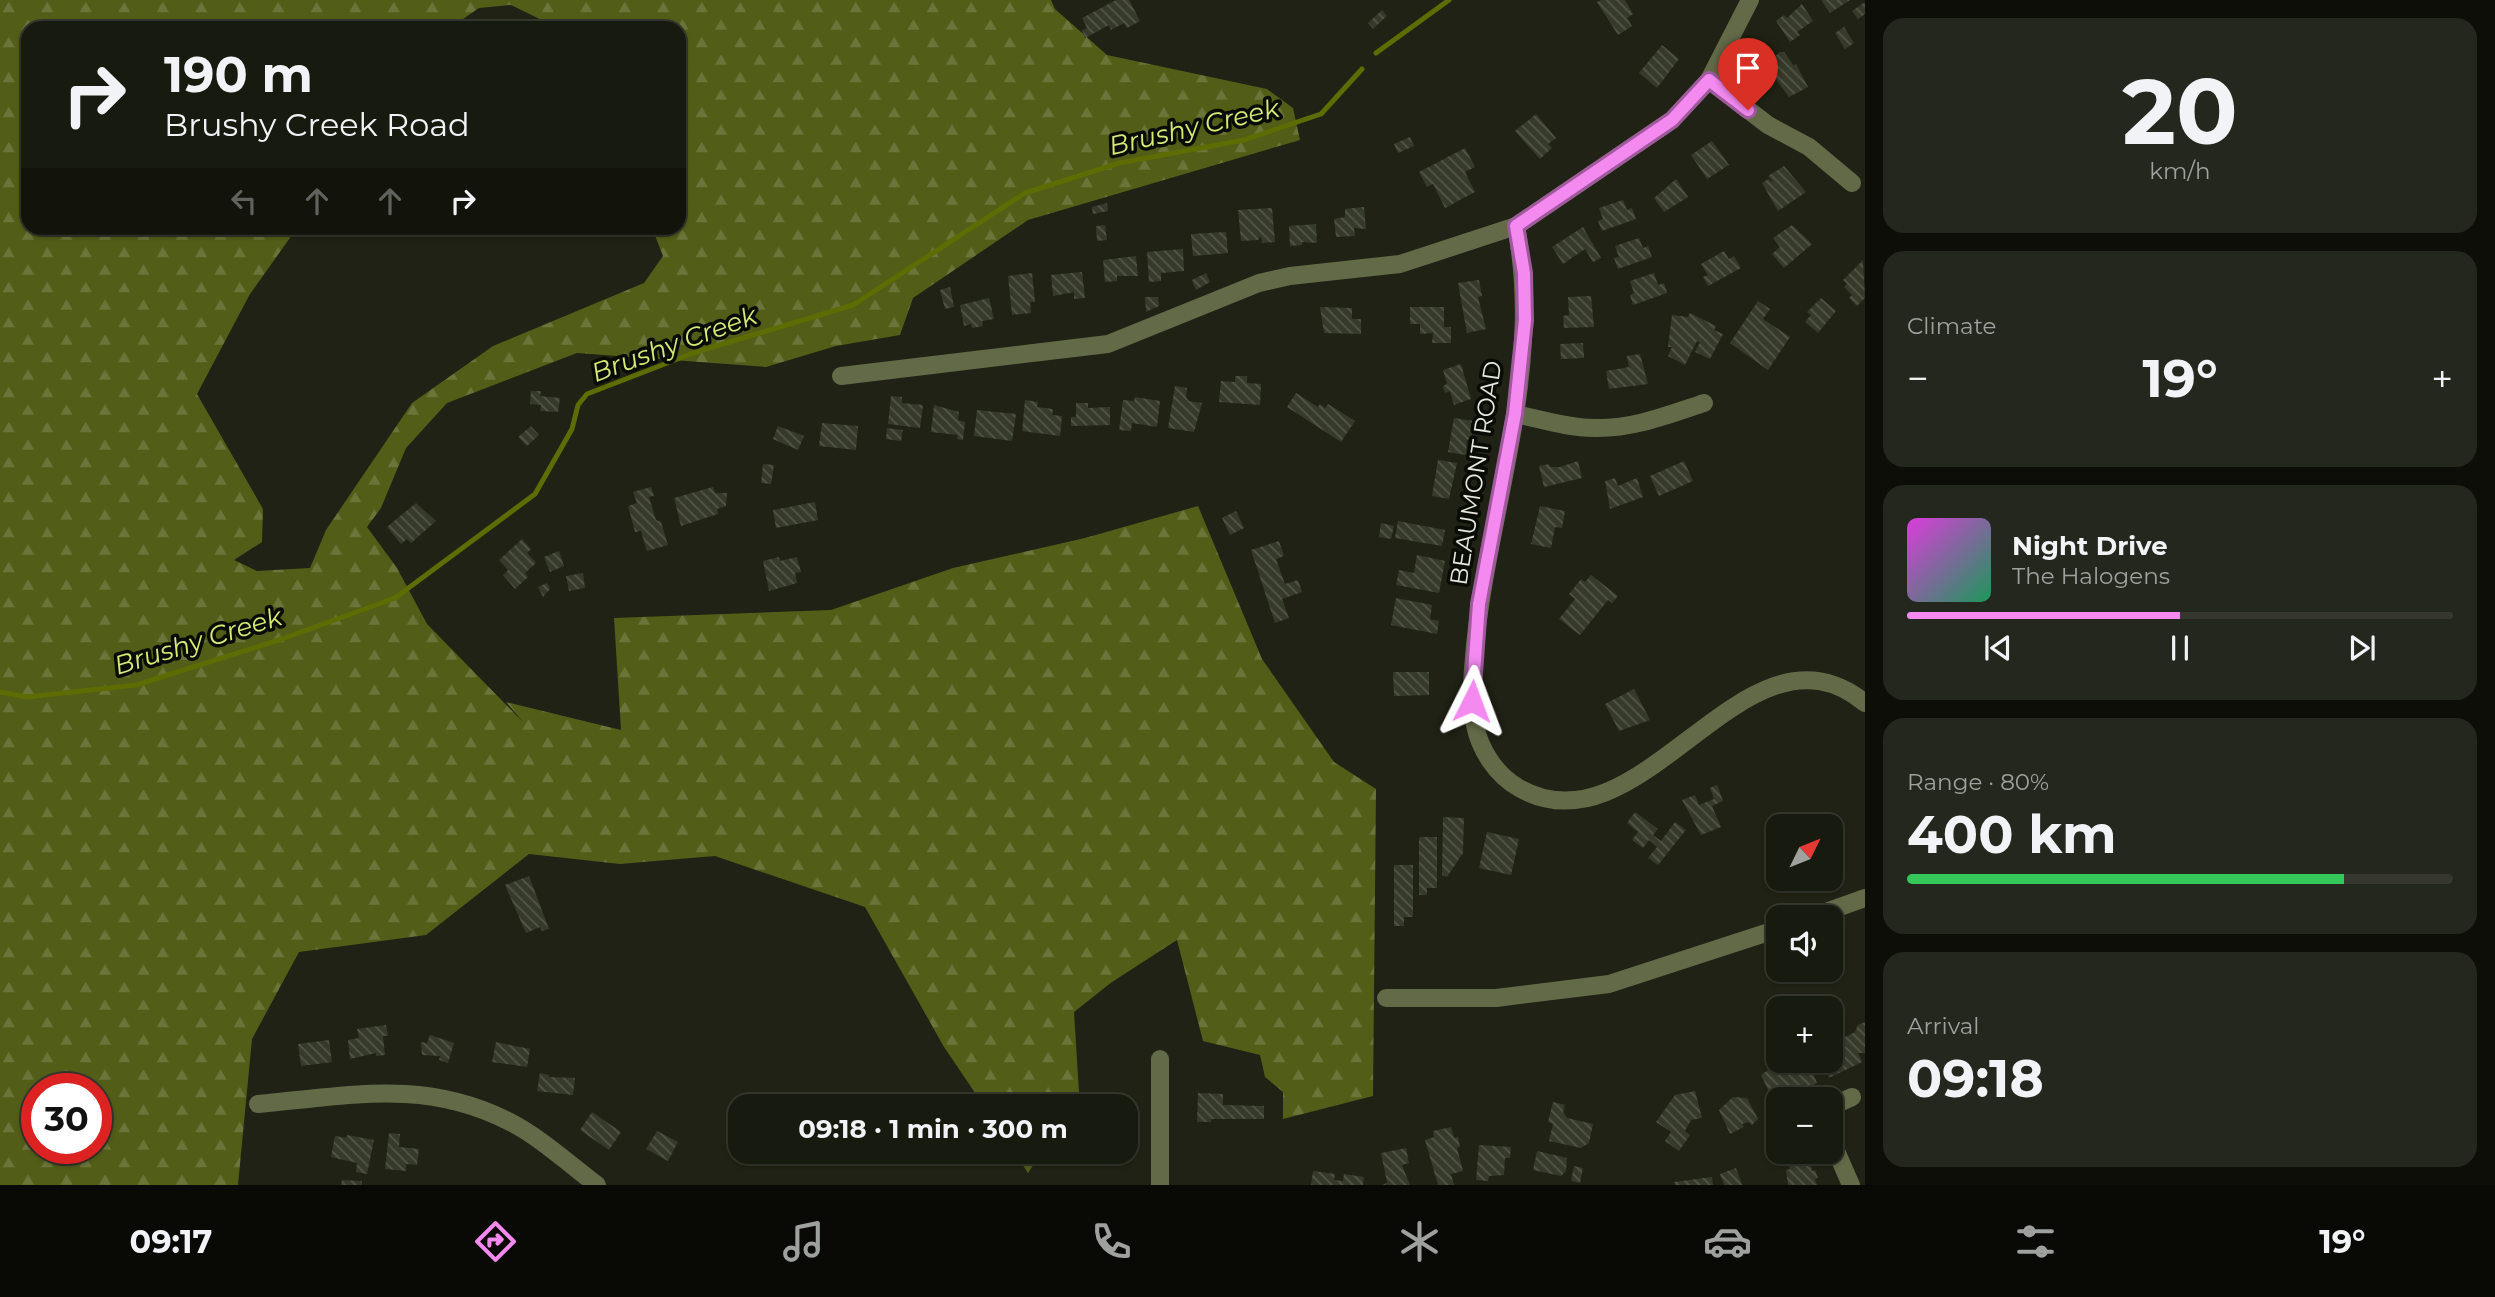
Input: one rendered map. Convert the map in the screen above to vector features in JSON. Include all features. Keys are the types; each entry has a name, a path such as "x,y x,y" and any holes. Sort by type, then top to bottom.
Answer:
{"street":[{"path":"841,376 1108,344 1266,281 1380,268 1516,226 1672,120 1709,80 1750,0"},
{"path":"1709,80 1768,125 1821,155 1852,183"},
{"name":"BEAUMONT ROAD","path":"1516,226 1524,273 1525,320 1515,414 1479,604 1472,701 1481,747 1507,779 1520,789 1556,800 1595,798 1615,790 1746,701 1779,685 1817,681 1837,687 1865,703"},
{"path":"1515,414 1591,428 1613,428 1648,422 1704,403"},
{"path":"1843,906 1865,898"},
{"path":"1386,998 1496,998 1609,984 1689,961 1766,933"},
{"path":"1160,1059 1160,1185"},
{"path":"258,1104 390,1092 438,1095 463,1102 510,1122 597,1185"},
{"path":"1843,1101 1852,1097"},
{"path":"1843,1164 1852,1185"}],"green space":[{"path":"0,0 1051,0 1055,9 1107,55 1267,89 1293,108 1300,140 1028,220 913,298 900,335 836,346 766,367 577,353 447,403 406,448 381,508 367,527 397,568 427,624 523,722 506,702 621,730 614,618 831,610 953,568 1085,538 1198,506 1262,659 1334,762 1376,789 1373,1096 1283,1119 1283,1092 1265,1077 1260,1055 1203,1041 1177,940 1112,982 1074,1012 1078,1094 976,1094 944,1047 865,907 715,856 620,864 529,854 426,935 299,952 252,1039 238,1185 0,1185","holes":["511,5 544,21 686,21 686,235 655,235 663,256 644,283 493,346 412,403 326,530 310,568 257,571 234,560 262,542 263,509 197,394 250,294 292,235 21,235 21,21 460,21 479,8"]},
{"path":"1022,1164 1034,1164 1028,1173"}],"building":[{"path":"1116,0 1129,0 1140,21 1127,28 1124,23 1111,30 1109,25 1085,38 1082,30 1087,28 1082,18"},
{"path":"1625,0 1633,14 1627,18 1632,26 1618,35 1597,2"},
{"path":"1821,0 1850,0 1830,13"},
{"path":"1865,2 1865,14 1858,19 1852,11"},
{"path":"1802,4 1813,21 1797,32 1800,35 1790,42 1776,21 1784,15 1787,18"},
{"path":"1382,10 1387,16 1373,29 1368,23"},
{"path":"1844,27 1854,43 1845,49 1835,33"},
{"path":"1662,45 1679,59 1657,88 1639,73"},
{"path":"1780,52 1784,52 1794,66 1796,64 1808,87 1789,97 1765,65"},
{"path":"1536,114 1556,138 1548,144 1552,148 1540,159 1515,131"},
{"path":"1410,137 1414,146 1398,153 1394,144"},
{"path":"1712,141 1729,165 1707,179 1691,155"},
{"path":"1465,148 1475,167 1465,172 1475,192 1445,208 1433,184 1427,187 1419,172"},
{"path":"1784,166 1806,192 1778,211 1762,183 1768,179 1773,182 1768,176"},
{"path":"1676,179 1688,197 1664,212 1654,198"},
{"path":"1623,200 1627,210 1632,208 1636,219 1602,231 1598,221 1603,219 1599,208"},
{"path":"1107,203 1108,211 1093,214 1092,207"},
{"path":"1364,207 1366,229 1354,228 1355,236 1336,237 1334,219 1345,217 1345,209"},
{"path":"1272,208 1275,242 1262,243 1261,236 1258,240 1241,241 1238,210"},
{"path":"1316,224 1317,243 1302,242 1302,245 1290,246 1289,226"},
{"path":"1105,225 1107,240 1097,241 1096,226"},
{"path":"1792,225 1812,244 1784,268 1772,254 1780,247 1773,238"},
{"path":"1583,227 1601,258 1593,262 1585,249 1563,264 1552,247"},
{"path":"1226,232 1228,253 1193,256 1191,234"},
{"path":"1639,238 1643,248 1648,246 1652,257 1618,269 1614,258 1619,257 1615,246"},
{"path":"1183,249 1184,271 1161,273 1161,281 1149,282 1147,252"},
{"path":"1724,251 1729,259 1734,256 1741,268 1708,286 1703,277 1708,275 1701,264"},
{"path":"1136,256 1138,276 1117,276 1117,281 1105,282 1103,260"},
{"path":"1863,260 1865,298 1857,306 1849,298 1852,295 1844,287 1847,284 1843,280"},
{"path":"1082,272 1085,298 1074,299 1074,292 1053,296 1051,275"},
{"path":"1032,273 1035,302 1030,302 1031,313 1012,315 1008,276"},
{"path":"1206,273 1210,282 1196,290 1192,280"},
{"path":"1654,273 1658,285 1664,283 1667,293 1633,305 1630,295 1634,293 1630,281"},
{"path":"1479,280 1482,296 1478,297 1486,329 1467,333 1458,283"},
{"path":"950,287 954,307 945,309 940,290"},
{"path":"1591,296 1594,327 1564,328 1563,316 1569,315 1568,297"},
{"path":"1145,297 1158,297 1159,306 1146,312"},
{"path":"989,298 994,319 982,321 983,326 964,326 960,305"},
{"path":"1821,298 1836,311 1818,333 1805,322 1811,315 1807,312"},
{"path":"1758,301 1770,309 1763,319 1790,337 1768,370 1730,343"},
{"path":"1320,307 1352,308 1352,319 1361,319 1361,334 1324,333"},
{"path":"1410,307 1444,307 1444,327 1451,327 1451,343 1432,343 1433,333 1420,334 1420,324 1410,324"},
{"path":"1690,313 1716,326 1714,330 1723,334 1710,359 1695,352 1700,342 1697,341 1685,365 1668,356 1672,347 1668,347 1672,315 1688,317"},
{"path":"1583,343 1584,358 1561,359 1560,344"},
{"path":"1640,354 1648,384 1609,389 1606,371 1629,367 1627,356"},
{"path":"1461,364 1471,399 1454,405 1450,391 1445,393 1443,386 1447,384 1443,370"},
{"path":"1235,376 1247,376 1247,383 1261,384 1260,405 1219,402 1221,381 1235,382"},
{"path":"1175,386 1187,388 1186,397 1189,401 1202,403 1194,432 1168,428"},
{"path":"531,391 541,391 540,396 560,398 558,412 540,411 541,405 530,404"},
{"path":"1296,393 1318,407 1320,404 1325,408 1328,404 1355,421 1341,442 1287,407"},
{"path":"891,396 902,397 902,403 923,405 920,428 888,424"},
{"path":"1135,397 1160,401 1157,427 1132,423 1131,431 1119,430 1123,400 1134,401"},
{"path":"1025,400 1038,402 1037,407 1053,409 1052,415 1062,416 1060,436 1022,431"},
{"path":"1076,403 1088,403 1088,408 1110,407 1110,425 1071,426 1071,417 1076,417"},
{"path":"934,405 959,412 958,420 965,422 963,440 957,439 958,435 931,432"},
{"path":"977,410 1016,414 1012,441 974,436"},
{"path":"1454,418 1474,421 1471,438 1467,440 1466,455 1448,452"},
{"path":"822,423 858,426 856,450 819,446"},
{"path":"531,426 539,435 527,446 518,437"},
{"path":"778,426 804,436 798,450 773,439"},
{"path":"887,428 903,430 901,441 886,439"},
{"path":"1438,460 1457,463 1449,499 1432,496"},
{"path":"1578,461 1582,478 1544,487 1539,466 1549,464 1550,467 1560,467"},
{"path":"1684,461 1693,481 1659,496 1650,476"},
{"path":"763,464 774,465 771,484 761,483"},
{"path":"1615,478 1618,486 1637,478 1643,497 1610,509 1605,481"},
{"path":"651,487 654,496 649,497 668,545 647,551 641,531 635,532 628,506 637,503 633,492"},
{"path":"713,487 715,493 727,493 726,506 717,509 718,514 681,526 674,498"},
{"path":"815,502 818,520 776,528 773,510"},
{"path":"416,503 436,521 411,543 407,539 401,544 387,527"},
{"path":"1540,506 1565,511 1562,528 1555,527 1551,548 1531,544"},
{"path":"1236,511 1244,528 1230,535 1222,518"},
{"path":"1398,521 1445,530 1442,546 1395,538"},
{"path":"1381,523 1394,526 1391,539 1379,537"},
{"path":"522,539 531,549 527,553 536,563 525,573 528,577 515,589 503,575 508,570 499,560"},
{"path":"1279,541 1284,556 1276,559 1285,584 1298,580 1302,592 1282,599 1289,618 1275,623 1251,550"},
{"path":"559,551 564,566 550,572 544,557"},
{"path":"1417,555 1445,561 1439,593 1396,585 1399,570 1414,573"},
{"path":"779,557 780,561 797,557 801,572 795,573 797,583 769,591 763,561"},
{"path":"583,573 585,588 569,591 566,576"},
{"path":"1591,575 1618,596 1612,603 1608,600 1580,635 1559,619 1575,599 1569,594 1581,579 1585,582"},
{"path":"547,583 550,589 543,597 538,587"},
{"path":"1396,598 1432,605 1430,619 1439,621 1437,634 1391,625"},
{"path":"1393,672 1429,672 1429,695 1394,696"},
{"path":"1634,689 1650,720 1619,731 1605,704"},
{"path":"1717,785 1723,801 1712,806 1721,827 1701,835 1682,800 1695,795 1699,805 1714,799 1710,788"},
{"path":"1635,812 1658,829 1653,835 1661,841 1675,822 1686,830 1658,865 1648,858 1657,847 1649,840 1643,848 1632,840 1638,832 1627,823"},
{"path":"1443,817 1464,818 1463,853 1447,877 1442,875"},
{"path":"1487,832 1519,839 1511,875 1479,868"},
{"path":"1419,837 1437,837 1437,888 1427,888 1427,895 1419,895"},
{"path":"1394,865 1413,865 1413,917 1404,917 1404,926 1394,926"},
{"path":"529,876 549,929 542,931 540,927 526,933 505,885"},
{"path":"1865,1022 1865,1053 1858,1053 1862,1062 1843,1071 1843,1038 1855,1032 1858,1025"},
{"path":"386,1025 388,1036 383,1036 385,1055 376,1056 376,1053 350,1059 348,1040 359,1038 357,1029"},
{"path":"430,1035 454,1043 448,1063 439,1060 440,1056 422,1055 421,1042 427,1043"},
{"path":"329,1040 332,1062 301,1066 298,1044"},
{"path":"496,1042 530,1049 527,1067 492,1062"},
{"path":"1766,1071 1813,1073 1817,1083 1809,1087 1805,1083 1804,1087 1767,1087 1761,1075"},
{"path":"540,1073 549,1077 575,1078 573,1095 537,1091"},
{"path":"1827,1073 1839,1073 1829,1078"},
{"path":"1695,1091 1702,1118 1691,1120 1685,1131 1690,1135 1679,1151 1665,1141 1671,1132 1656,1122 1675,1095"},
{"path":"1198,1093 1223,1094 1223,1105 1264,1106 1264,1119 1211,1119 1211,1122 1197,1122"},
{"path":"1733,1097 1747,1098 1758,1119 1752,1125 1748,1122 1742,1124 1744,1127 1730,1134 1719,1110"},
{"path":"1553,1102 1565,1105 1563,1112 1567,1118 1593,1124 1589,1143 1581,1148 1549,1141 1553,1124 1548,1122"},
{"path":"592,1112 621,1132 609,1150 580,1130"},
{"path":"1451,1127 1454,1138 1458,1137 1460,1147 1457,1148 1463,1171 1451,1174 1454,1185 1438,1185 1425,1140 1434,1137 1433,1131"},
{"path":"657,1131 678,1142 668,1161 646,1149"},
{"path":"389,1133 400,1134 399,1147 419,1149 417,1165 406,1164 406,1171 385,1169"},
{"path":"347,1135 374,1140 367,1174 356,1172 357,1163 331,1157 335,1136 346,1138"},
{"path":"1479,1145 1511,1147 1510,1158 1505,1158 1504,1175 1489,1176 1488,1181 1476,1180"},
{"path":"1406,1148 1409,1163 1402,1165 1410,1185 1383,1185 1387,1182 1381,1153"},
{"path":"1537,1151 1567,1158 1566,1171 1561,1176 1533,1170"},
{"path":"1788,1164 1811,1164 1818,1178 1815,1179 1817,1185 1788,1185 1786,1170 1790,1169"},
{"path":"1574,1166 1583,1168 1580,1183 1571,1181"},
{"path":"1736,1168 1742,1185 1724,1185 1720,1174"},
{"path":"1313,1171 1335,1174 1334,1180 1343,1181 1344,1174 1364,1177 1363,1185 1311,1185"},
{"path":"1712,1177 1713,1185 1675,1185 1674,1182"},
{"path":"342,1180 362,1181 362,1185 341,1185"}],"waterway":[{"name":"Brushy Creek","path":"1376,53 1449,0"},
{"name":"Brushy Creek","path":"0,692 27,697 136,685 282,639 395,598 535,494 572,429 578,405 587,394 693,353 853,305 1025,193 1119,163 1244,140 1321,114 1362,69"}],"route":[{"path":"1472,701 1479,604 1515,414 1525,320 1524,273 1516,226 1672,120 1709,80 1748,110"}]}
